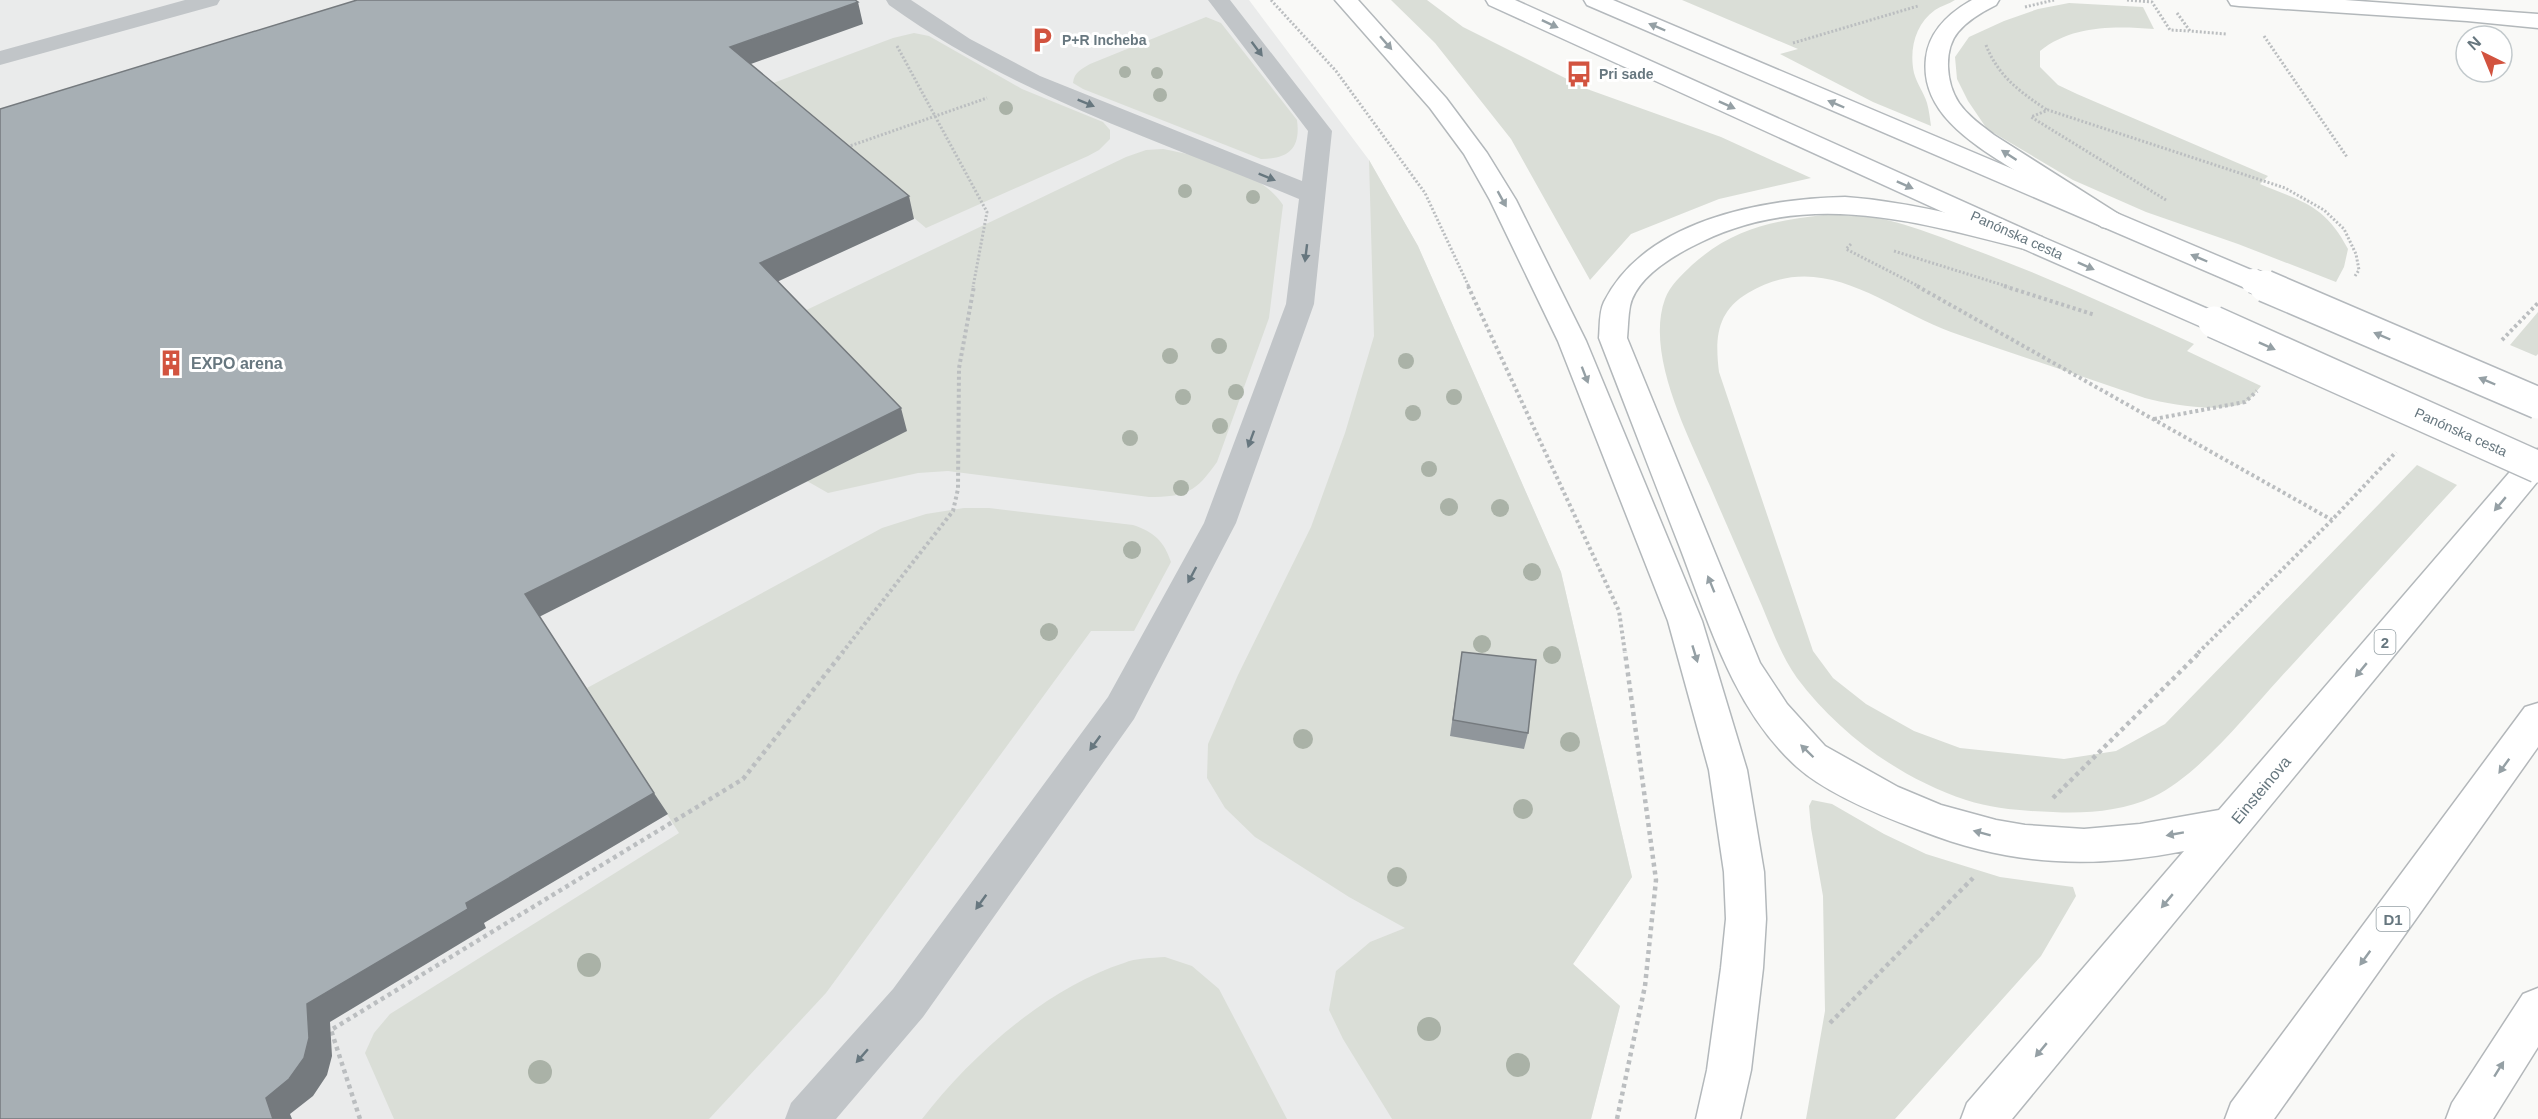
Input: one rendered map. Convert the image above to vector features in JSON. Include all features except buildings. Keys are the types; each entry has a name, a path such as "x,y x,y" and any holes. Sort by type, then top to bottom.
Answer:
{"main road":[{"path":"1346,0 1443,110 1475,153 1503,200 1572,341 1685,621 1728,770 1744,872 1746,919 1742,968 1729,1070 1718,1119"},
{"name":"Panónska cesta","path":"1497,0 2033,243 2538,467"},
{"path":"1595,0 2538,403"},
{"path":"1988,0 1962,16 1947,31 1937,46 1937,72 1944,99 1955,113 1986,140 2112,221"},
{"path":"2239,0 2467,14 2538,21"},
{"path":"2385,0 2538,6"},
{"path":"2033,243 1899,210 1836,204 1780,211 1716,227 1683,239 1654,256 1630,278 1620,293 1611,322 1613,338 1744,667 1762,701 1814,758 1886,800 1920,814 2011,840 2084,846 2125,843 2232,825"},
{"name":"Einsteinova","path":"1983,1119 2538,460"},
{"name":"D1","path":"2247,1119 2538,718"},
{"path":"2469,1119 2538,1008"}],"lane":[{"path":"0,58 208,0"},
{"path":"897,0 923,20 990,60 1032,81 1313,195"},
{"path":"807,1119 908,1003 1121,708 1220,523 1300,304 1320,131 1219,0"}],"path":[{"path":"1271,0 1336,71 1425,193 1619,611 1656,880 1645,986 1617,1119"},
{"path":"2022,7 2054,0"},
{"path":"2127,0 2152,2 2170,30 2232,34"},
{"path":"1792,43 1922,5"},
{"path":"2177,13 2190,31"},
{"path":"2253,36 2264,36 2347,158"},
{"path":"360,1119 331,1030 743,779 953,511 958,489 959,368 987,212 893,39"},
{"path":"1987,40 1990,57 2002,77 2016,90 2048,110 2285,188 2321,206 2333,216"},
{"path":"843,148 936,118 1032,81"},
{"path":"2048,110 2031,117 2169,202"},
{"path":"1855,239 1846,249 1889,270 2332,520"},
{"path":"1888,250 2102,317"},
{"path":"2496,347 2538,303"},
{"path":"1830,1023 2398,451"}],"shaded area":[{"path":"0,0 1249,0 1369,160 1418,246 1561,572 1632,877 1573,964 1620,1006 1591,1119 0,1119"},
{"path":"1391,0 1427,0 1463,27 1587,89 1721,137 1811,178 1719,199 1631,234 1590,280 1511,139 1435,43"},
{"path":"1682,0 1955,0 1928,16 1918,30 1913,47 1914,73 1927,103 1931,126 1873,102 1780,54 1798,49"},
{"path":"2069,3 2143,7 2154,29 2094,29 2066,36 2040,51 2040,67 2058,85 2268,176 2260,184 2312,207 2331,223 2348,249 2344,267 2336,282 2146,212 2073,180 1987,129 1968,101 1957,79 1955,57 1969,37 2038,9"},
{"path":"1206,17 1221,23 1297,120 1297,138 1291,150 1285,154 1270,159 1261,159 1083,89 1073,83 1077,73 1090,64"},
{"path":"914,33 929,36 1022,89 1103,122 1110,130 1110,139 1099,150 1088,156 926,228 760,88 893,38"},
{"path":"1163,149 1212,161 1245,174 1273,193 1283,205 1269,318 1217,462 1203,480 1181,494 1149,497 948,471 918,473 828,493 807,481 796,315 1126,157 1146,150"},
{"path":"1369,160 1418,246 1561,572 1632,877 1573,964 1620,1006 1591,1119 1392,1119 1343,1039 1329,1010 1336,971 1370,942 1405,928 1349,897 1255,837 1225,808 1207,778 1208,744 1238,675 1311,527 1345,433 1374,336"},
{"path":"1840,213 1857,214 1905,225 2024,269 2194,344 2187,351 2261,386 2251,398 2234,406 2209,408 2145,398 1951,332 1852,286 1827,279 1802,277 1775,281 1737,300 1729,309 1720,327 1717,348 1719,372 1813,651 1833,678 1866,704 1914,731 1960,748 2064,759 2116,751 2165,724 2417,465 2457,485 2221,744 2170,787 2153,797 2129,806 2078,812 2031,811 1998,807 1966,800 1942,791 1918,780 1873,752 1832,718 1797,678 1778,643 1681,419 1665,369 1660,344 1660,321 1667,294 1680,276 1709,251 1743,232 1761,226 1798,218"},
{"path":"2538,312 2538,354 2536,356 2510,345"},
{"path":"964,508 989,508 1133,525 1157,538 1165,548 1171,562 1134,631 1091,631 826,993 709,1119 394,1119 365,1053 374,1033 390,1014 679,833 587,688 882,528 926,514"},
{"path":"1812,800 1832,804 1884,834 1926,854 2000,877 2073,887 2076,896 2041,956 1895,1119 1806,1119 1825,1011 1823,896 1811,828 1809,806"},
{"path":"1165,957 1192,966 1219,989 1287,1119 922,1119 963,1072 987,1049 1012,1027 1066,989 1095,974 1124,963 1144,958"}],"place":[{"name":"P+R Incheba","path":"1042,40"},
{"name":"Pri sade","path":"1579,74"},
{"name":"EXPO arena","path":"171,363"}]}
